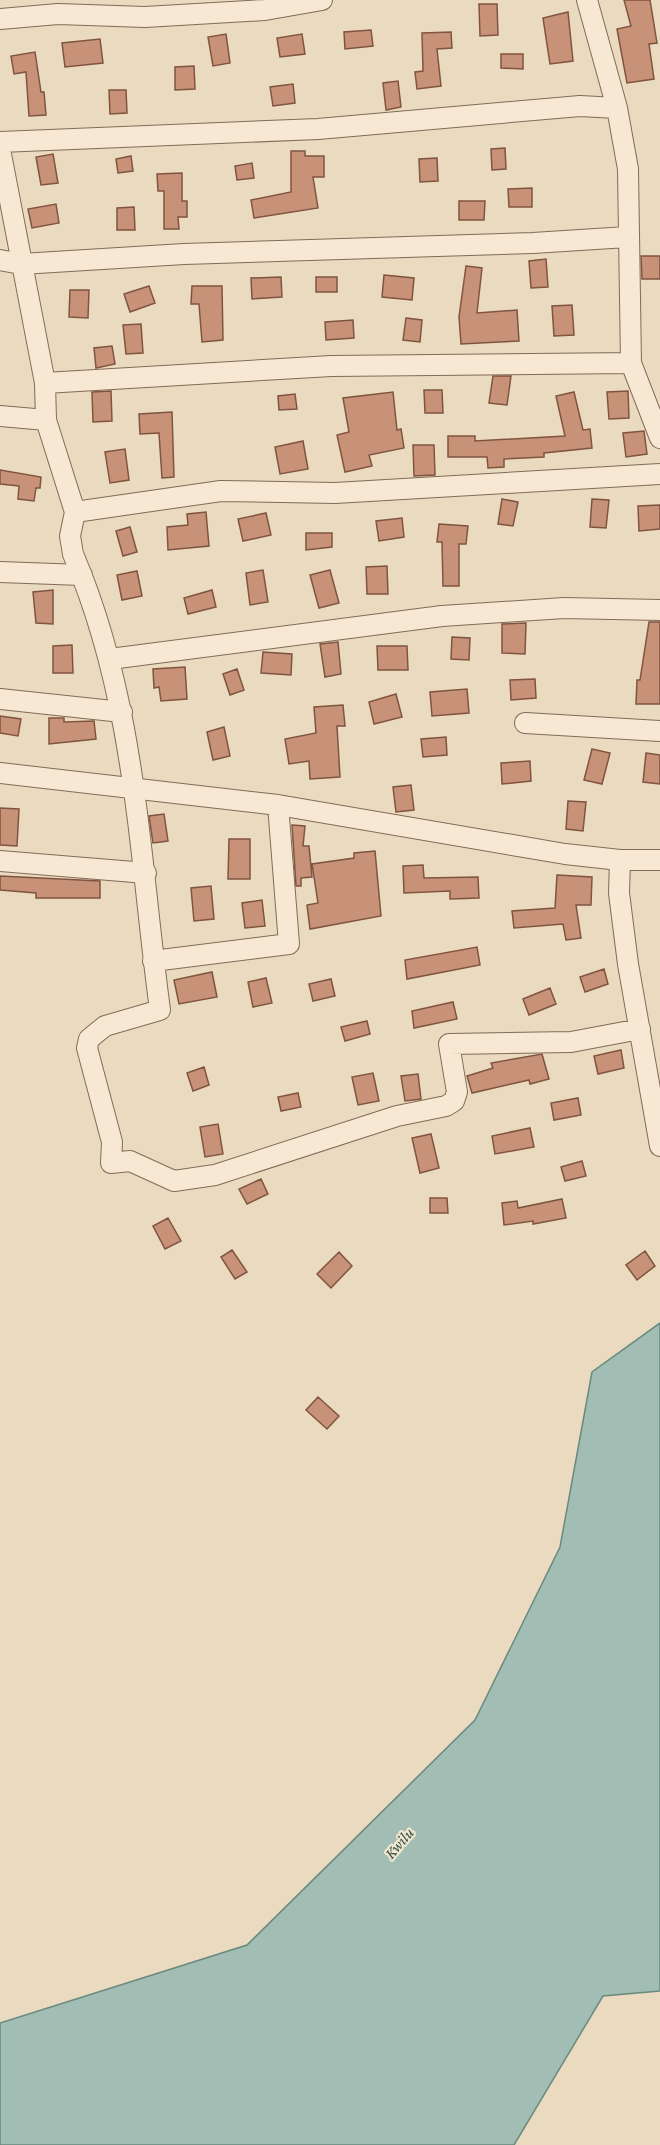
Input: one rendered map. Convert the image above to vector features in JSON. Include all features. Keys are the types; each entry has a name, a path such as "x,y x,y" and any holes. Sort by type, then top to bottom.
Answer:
{"street":[{"path":"0,19 58,14 156,16 265,10 322,0"},
{"path":"587,0 617,108 628,169 627,237 630,270 631,363 660,438"},
{"path":"0,142 318,129 580,106 617,108"},
{"path":"0,149 45,383 46,420 75,512 70,536 73,554 110,659 136,789 146,873 153,962 160,1010 105,1026 89,1039 87,1048 112,1142 111,1163 130,1161 174,1181 215,1174 397,1116 446,1106 454,1101 457,1092 449,1044 571,1042 640,1029"},
{"path":"0,260 21,264 184,254 521,243 627,237"},
{"path":"45,383 331,366 631,363"},
{"path":"0,416 46,420"},
{"path":"75,512 221,491 335,493 660,474"},
{"path":"0,572 82,575"},
{"path":"110,659 442,616 564,608 660,610"},
{"path":"0,699 122,712"},
{"path":"525,723 660,731"},
{"path":"0,772 278,805 565,854 620,860 660,860"},
{"path":"153,962 289,944 278,805"},
{"path":"620,860 619,893 660,1146"},
{"path":"0,861 146,873"}],"water":[{"name":"Kwilu","path":"660,1323 660,1991 603,1996 514,2145 0,2145 0,2023 247,1945 475,1720 560,1547 592,1372"}],"building":[{"path":"624,0 650,0 657,43 649,44 654,79 627,83 617,29 631,26"},
{"path":"479,4 497,4 498,35 480,36"},
{"path":"568,12 573,61 550,64 543,18"},
{"path":"371,30 373,46 345,49 344,32"},
{"path":"451,32 452,48 437,49 441,86 417,89 415,72 423,71 422,33"},
{"path":"226,34 230,63 213,66 208,37"},
{"path":"302,34 305,54 280,57 277,38"},
{"path":"100,39 103,63 65,67 62,43"},
{"path":"35,52 41,92 44,92 46,115 29,116 26,72 14,74 11,56"},
{"path":"501,54 523,54 523,69 501,68"},
{"path":"194,66 195,89 175,90 175,67"},
{"path":"398,81 401,107 386,110 383,83"},
{"path":"293,84 295,103 273,106 270,87"},
{"path":"109,90 126,90 127,113 110,114"},
{"path":"505,148 506,169 492,170 491,149"},
{"path":"291,151 305,151 305,156 324,156 324,177 313,177 318,208 254,218 251,200 291,192"},
{"path":"53,154 58,183 41,185 36,157"},
{"path":"131,156 133,171 118,173 116,159"},
{"path":"437,158 438,181 420,182 419,159"},
{"path":"252,163 254,178 237,180 235,166"},
{"path":"182,173 182,201 187,201 187,217 178,217 179,229 164,229 164,191 158,191 157,174"},
{"path":"532,188 532,207 509,207 508,189"},
{"path":"459,201 485,201 484,220 459,220"},
{"path":"56,204 59,223 32,228 28,209"},
{"path":"134,207 135,230 117,230 117,208"},
{"path":"641,256 660,256 660,279 642,279"},
{"path":"546,259 548,287 531,288 529,261"},
{"path":"466,266 482,268 477,313 517,310 519,341 461,344 459,317"},
{"path":"384,275 414,278 412,300 382,297"},
{"path":"281,277 282,297 252,299 251,278"},
{"path":"316,277 337,277 337,292 316,292"},
{"path":"149,286 155,303 130,312 124,294"},
{"path":"192,286 222,286 223,340 202,342 199,304 191,304"},
{"path":"70,290 89,290 88,318 69,317"},
{"path":"572,305 574,335 554,336 552,306"},
{"path":"406,318 422,320 420,342 403,340"},
{"path":"353,320 354,338 326,340 325,322"},
{"path":"141,324 143,353 126,354 123,325"},
{"path":"112,346 115,364 96,368 94,348"},
{"path":"493,376 511,376 507,405 489,403"},
{"path":"424,390 442,390 443,413 425,413"},
{"path":"111,391 112,421 93,422 92,392"},
{"path":"628,391 629,418 609,419 607,392"},
{"path":"393,392 397,430 401,429 404,448 369,455 372,466 345,472 337,435 349,432 343,398"},
{"path":"574,392 583,430 590,429 592,448 544,453 544,457 504,459 504,467 488,468 487,457 448,457 448,436 475,436 475,441 565,436 556,396"},
{"path":"295,394 297,409 279,410 278,396"},
{"path":"172,412 174,477 162,478 159,433 140,434 139,414"},
{"path":"644,431 647,454 626,457 623,433"},
{"path":"303,441 308,469 280,474 275,447"},
{"path":"413,445 434,445 435,475 414,476"},
{"path":"125,449 129,480 110,483 105,452"},
{"path":"0,470 41,477 40,488 36,488 34,501 18,499 19,486 0,484"},
{"path":"502,499 518,502 513,526 498,524"},
{"path":"592,499 609,500 606,528 590,527"},
{"path":"660,505 660,529 639,531 638,506"},
{"path":"206,512 209,546 168,550 167,527 188,525 187,514"},
{"path":"266,513 271,535 243,541 238,519"},
{"path":"402,518 404,537 379,541 376,521"},
{"path":"439,524 468,526 466,544 459,544 459,586 443,586 442,542 437,542"},
{"path":"130,527 137,552 123,556 116,531"},
{"path":"306,533 332,533 332,547 306,550"},
{"path":"387,566 388,594 367,594 366,567"},
{"path":"263,570 268,602 250,605 246,573"},
{"path":"330,570 339,603 319,608 310,575"},
{"path":"137,571 142,596 122,600 117,575"},
{"path":"53,590 53,624 36,623 33,592"},
{"path":"212,590 216,607 188,614 184,598"},
{"path":"649,622 660,622 660,704 636,704 637,680 640,680"},
{"path":"526,623 525,654 502,653 502,624"},
{"path":"452,637 470,638 469,660 451,659"},
{"path":"338,642 341,674 325,677 320,644"},
{"path":"72,645 73,673 53,673 53,646"},
{"path":"377,646 407,646 408,670 378,670"},
{"path":"263,652 292,654 291,675 261,673"},
{"path":"185,667 187,699 161,701 159,687 154,688 153,669"},
{"path":"237,669 244,690 230,695 223,674"},
{"path":"535,679 536,698 511,700 510,680"},
{"path":"467,689 469,713 432,716 430,692"},
{"path":"396,694 402,717 374,724 369,702"},
{"path":"343,705 345,726 337,726 340,777 310,779 309,761 289,764 285,739 316,733 314,707"},
{"path":"0,716 21,719 18,736 0,733"},
{"path":"49,718 64,718 64,722 94,721 96,739 49,744"},
{"path":"224,727 230,756 213,760 207,732"},
{"path":"446,737 447,755 423,757 421,739"},
{"path":"592,749 610,753 602,784 584,780"},
{"path":"646,753 660,755 660,784 643,782"},
{"path":"530,761 531,781 502,784 501,763"},
{"path":"411,785 414,810 396,812 393,787"},
{"path":"568,801 586,802 583,831 566,829"},
{"path":"0,808 19,809 17,846 0,845"},
{"path":"164,814 168,841 153,843 149,816"},
{"path":"292,825 305,826 303,846 309,846 312,877 301,878 301,886 296,886"},
{"path":"229,839 250,839 250,879 228,879"},
{"path":"375,851 381,916 310,929 307,905 318,903 312,864 354,858 354,853"},
{"path":"423,865 424,878 478,877 479,898 450,899 450,891 404,893 403,866"},
{"path":"557,875 592,877 591,905 576,905 581,938 566,940 563,924 514,928 512,911 555,908"},
{"path":"0,876 100,881 100,898 36,898 36,893 0,890"},
{"path":"211,886 214,919 194,921 191,888"},
{"path":"262,900 265,926 245,928 242,903"},
{"path":"477,947 480,965 407,979 405,960"},
{"path":"604,969 608,984 585,992 580,977"},
{"path":"212,972 217,997 179,1004 174,980"},
{"path":"266,978 272,1003 253,1007 248,982"},
{"path":"331,979 335,996 313,1001 309,984"},
{"path":"550,988 556,1004 529,1015 523,999"},
{"path":"453,1002 457,1019 414,1028 412,1011"},
{"path":"367,1021 370,1034 345,1041 341,1027"},
{"path":"621,1050 624,1068 598,1074 594,1056"},
{"path":"542,1054 549,1079 530,1084 529,1080 472,1093 467,1076 493,1068 491,1063"},
{"path":"204,1067 209,1085 193,1091 187,1073"},
{"path":"373,1073 379,1101 358,1105 352,1077"},
{"path":"418,1074 421,1099 405,1101 401,1076"},
{"path":"298,1093 301,1107 281,1111 278,1097"},
{"path":"578,1098 581,1115 554,1120 551,1103"},
{"path":"218,1124 223,1154 205,1157 200,1127"},
{"path":"530,1128 534,1147 495,1154 492,1136"},
{"path":"431,1134 439,1168 420,1173 412,1138"},
{"path":"582,1161 586,1176 565,1181 561,1167"},
{"path":"261,1179 268,1194 247,1204 239,1189"},
{"path":"430,1198 447,1198 448,1213 430,1213"},
{"path":"562,1199 566,1218 533,1224 533,1221 504,1225 502,1203 517,1201 518,1208"},
{"path":"168,1218 181,1241 165,1249 153,1226"},
{"path":"232,1250 247,1272 235,1279 221,1257"},
{"path":"645,1251 655,1266 637,1280 626,1265"},
{"path":"339,1252 352,1266 331,1288 317,1274"},
{"path":"318,1397 339,1416 327,1429 306,1410"}]}
